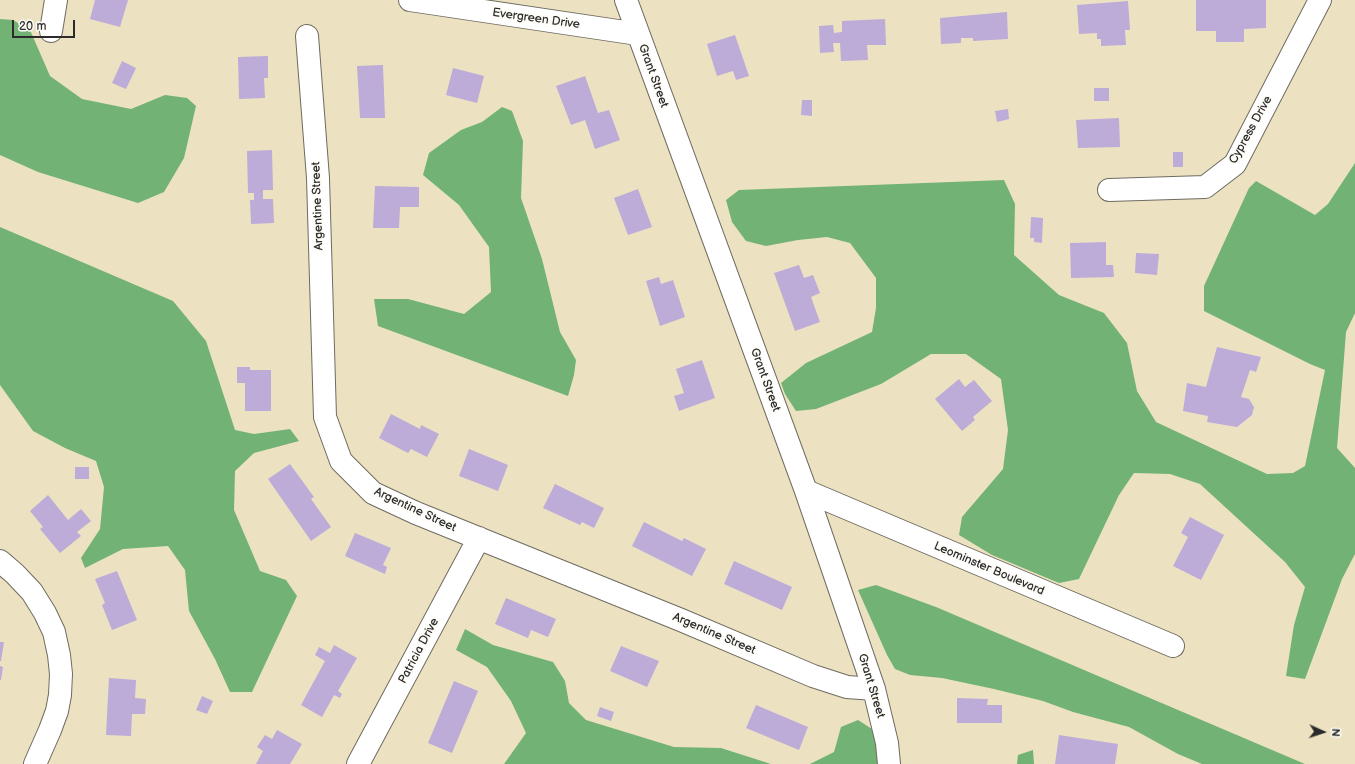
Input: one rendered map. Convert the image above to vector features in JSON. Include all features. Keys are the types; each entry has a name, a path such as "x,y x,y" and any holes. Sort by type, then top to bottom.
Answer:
{"street":[{"path":"51,31 56,0"},
{"name":"Evergreen Drive","path":"410,0 638,34"},
{"name":"Grant Street","path":"626,0 806,492 874,690 887,743 888,764"},
{"name":"Cypress Drive","path":"1109,190 1205,187 1234,164 1320,0"},
{"name":"Argentine Street","path":"307,36 318,178 325,417 341,461 373,493 416,513 681,620 813,676 847,687 874,690"},
{"name":"Leominster Boulevard","path":"806,492 1173,646"},
{"name":"Patricia Drive","path":"358,764 479,538"},
{"path":"0,561 32,592 45,612 54,632 59,655 61,674 57,711 35,764"}],"green space":[{"path":"0,19 13,20 30,30 50,76 82,99 131,109 165,95 187,98 196,106 184,158 164,192 138,203 38,172 0,155"},
{"path":"502,107 512,111 523,141 521,198 542,259 560,332 576,360 574,375 568,396 378,326 374,299 408,299 464,314 491,292 489,247 459,205 423,175 429,153 461,130 482,122"},
{"path":"1355,163 1355,313 1346,332 1337,448 1355,468 1355,554 1342,579 1305,679 1286,676 1294,625 1305,587 1285,562 1200,484 1170,474 1134,473 1119,495 1079,579 1059,583 992,555 959,535 962,517 1003,469 1008,430 1001,379 966,354 931,354 881,384 816,409 796,411 785,394 781,383 806,363 872,332 876,308 876,278 850,243 827,237 798,240 766,246 746,241 732,222 726,200 739,190 1004,180 1015,204 1014,255 1059,295 1104,313 1127,343 1137,391 1156,422 1267,474 1293,473 1305,466 1325,370 1204,311 1204,286 1249,188 1256,181 1315,215 1328,204"},
{"path":"0,227 173,301 206,341 235,430 254,434 290,429 299,441 254,453 235,471 234,510 260,571 286,580 297,596 252,692 230,692 215,659 189,611 185,570 168,546 123,549 85,568 81,558 100,529 104,487 96,461 65,448 33,431 0,385"},
{"path":"876,585 936,607 1305,764 1202,764 1178,754 1129,727 1073,712 1043,701 942,678 910,675 895,669 887,655 858,590"},
{"path":"465,629 493,645 553,662 565,681 569,703 586,720 674,747 721,748 771,764 504,764 526,733 511,701 487,667 456,650"},
{"path":"858,720 872,729 880,764 810,764 834,752 841,727"},
{"path":"1033,750 1034,764 1017,764 1018,755"}],"building":[{"path":"95,0 128,0 120,27 90,19"},
{"path":"1196,0 1266,0 1266,28 1244,29 1244,42 1216,42 1216,31 1196,31"},
{"path":"1128,1 1130,30 1125,30 1126,45 1101,46 1101,39 1097,39 1097,33 1079,34 1077,5"},
{"path":"1007,12 1008,39 973,41 973,38 961,38 961,43 941,44 940,18"},
{"path":"885,19 886,45 867,45 868,60 841,61 840,43 833,43 834,52 820,53 819,26 833,25 834,33 842,32 842,21"},
{"path":"735,35 749,76 736,80 733,71 717,76 707,44"},
{"path":"268,56 268,78 264,78 265,98 239,99 238,57"},
{"path":"122,61 136,68 126,89 112,83"},
{"path":"383,65 385,118 360,118 357,66"},
{"path":"453,68 484,76 477,103 446,95"},
{"path":"585,76 598,113 609,110 620,140 595,149 585,120 571,125 556,86"},
{"path":"1094,88 1109,88 1109,101 1094,101"},
{"path":"802,100 812,100 812,116 801,115"},
{"path":"1008,109 1009,119 997,122 995,111"},
{"path":"1119,118 1120,147 1078,148 1076,120"},
{"path":"272,150 273,190 263,190 263,199 273,199 274,223 251,224 250,200 254,200 254,193 248,193 247,151"},
{"path":"1173,152 1183,152 1183,167 1173,167"},
{"path":"375,186 419,187 419,207 400,207 399,228 373,228"},
{"path":"638,189 652,227 628,235 614,198"},
{"path":"1031,217 1043,218 1042,243 1034,242 1034,238 1030,238"},
{"path":"1106,242 1106,265 1113,265 1114,277 1071,278 1070,243"},
{"path":"1136,253 1159,254 1157,275 1135,273"},
{"path":"799,265 804,278 813,275 820,293 811,297 820,322 795,331 774,273"},
{"path":"659,277 661,284 673,280 685,317 660,326 646,281"},
{"path":"1217,347 1261,357 1256,372 1250,370 1241,397 1249,399 1254,407 1252,415 1237,427 1207,422 1208,416 1183,411 1187,383 1206,387"},
{"path":"702,360 715,398 679,411 674,396 684,393 676,369"},
{"path":"237,367 250,367 250,370 271,370 271,411 245,411 245,383 237,383"},
{"path":"959,379 965,387 974,380 992,401 973,417 975,420 962,431 935,399"},
{"path":"391,414 420,429 421,425 439,434 427,457 411,449 408,453 379,438"},
{"path":"469,449 508,465 498,491 459,476"},
{"path":"290,464 314,497 311,499 331,527 311,541 268,479"},
{"path":"75,467 89,467 89,479 75,479"},
{"path":"555,484 604,508 594,528 582,522 580,525 543,508"},
{"path":"48,495 68,520 81,509 91,521 77,532 81,536 60,553 40,529 43,527 30,511"},
{"path":"1190,517 1224,535 1201,580 1173,566 1188,537 1181,533"},
{"path":"644,522 682,541 684,538 706,549 692,576 632,546"},
{"path":"355,533 391,548 383,565 387,567 385,574 345,556"},
{"path":"734,561 792,587 782,610 724,584"},
{"path":"117,571 137,620 112,630 102,605 105,603 95,579"},
{"path":"506,598 556,619 548,637 531,630 528,638 495,624"},
{"path":"0,642 4,642 1,661 0,661"},
{"path":"334,645 357,658 338,691 342,694 340,698 334,695 322,717 301,705 325,661 315,655 319,647 330,653"},
{"path":"621,646 659,661 647,687 610,671"},
{"path":"0,666 3,667 1,680 0,680"},
{"path":"109,678 136,680 135,698 146,699 145,714 132,714 131,736 106,735"},
{"path":"454,681 478,691 452,753 428,743"},
{"path":"202,696 213,701 207,714 196,710"},
{"path":"957,698 988,699 987,705 1002,705 1002,723 957,723"},
{"path":"756,705 808,727 799,750 746,728"},
{"path":"600,707 614,712 611,721 597,716"},
{"path":"277,730 302,744 290,764 256,764 263,751 257,747 265,735 272,739"},
{"path":"1059,735 1118,744 1115,764 1055,764"}]}
